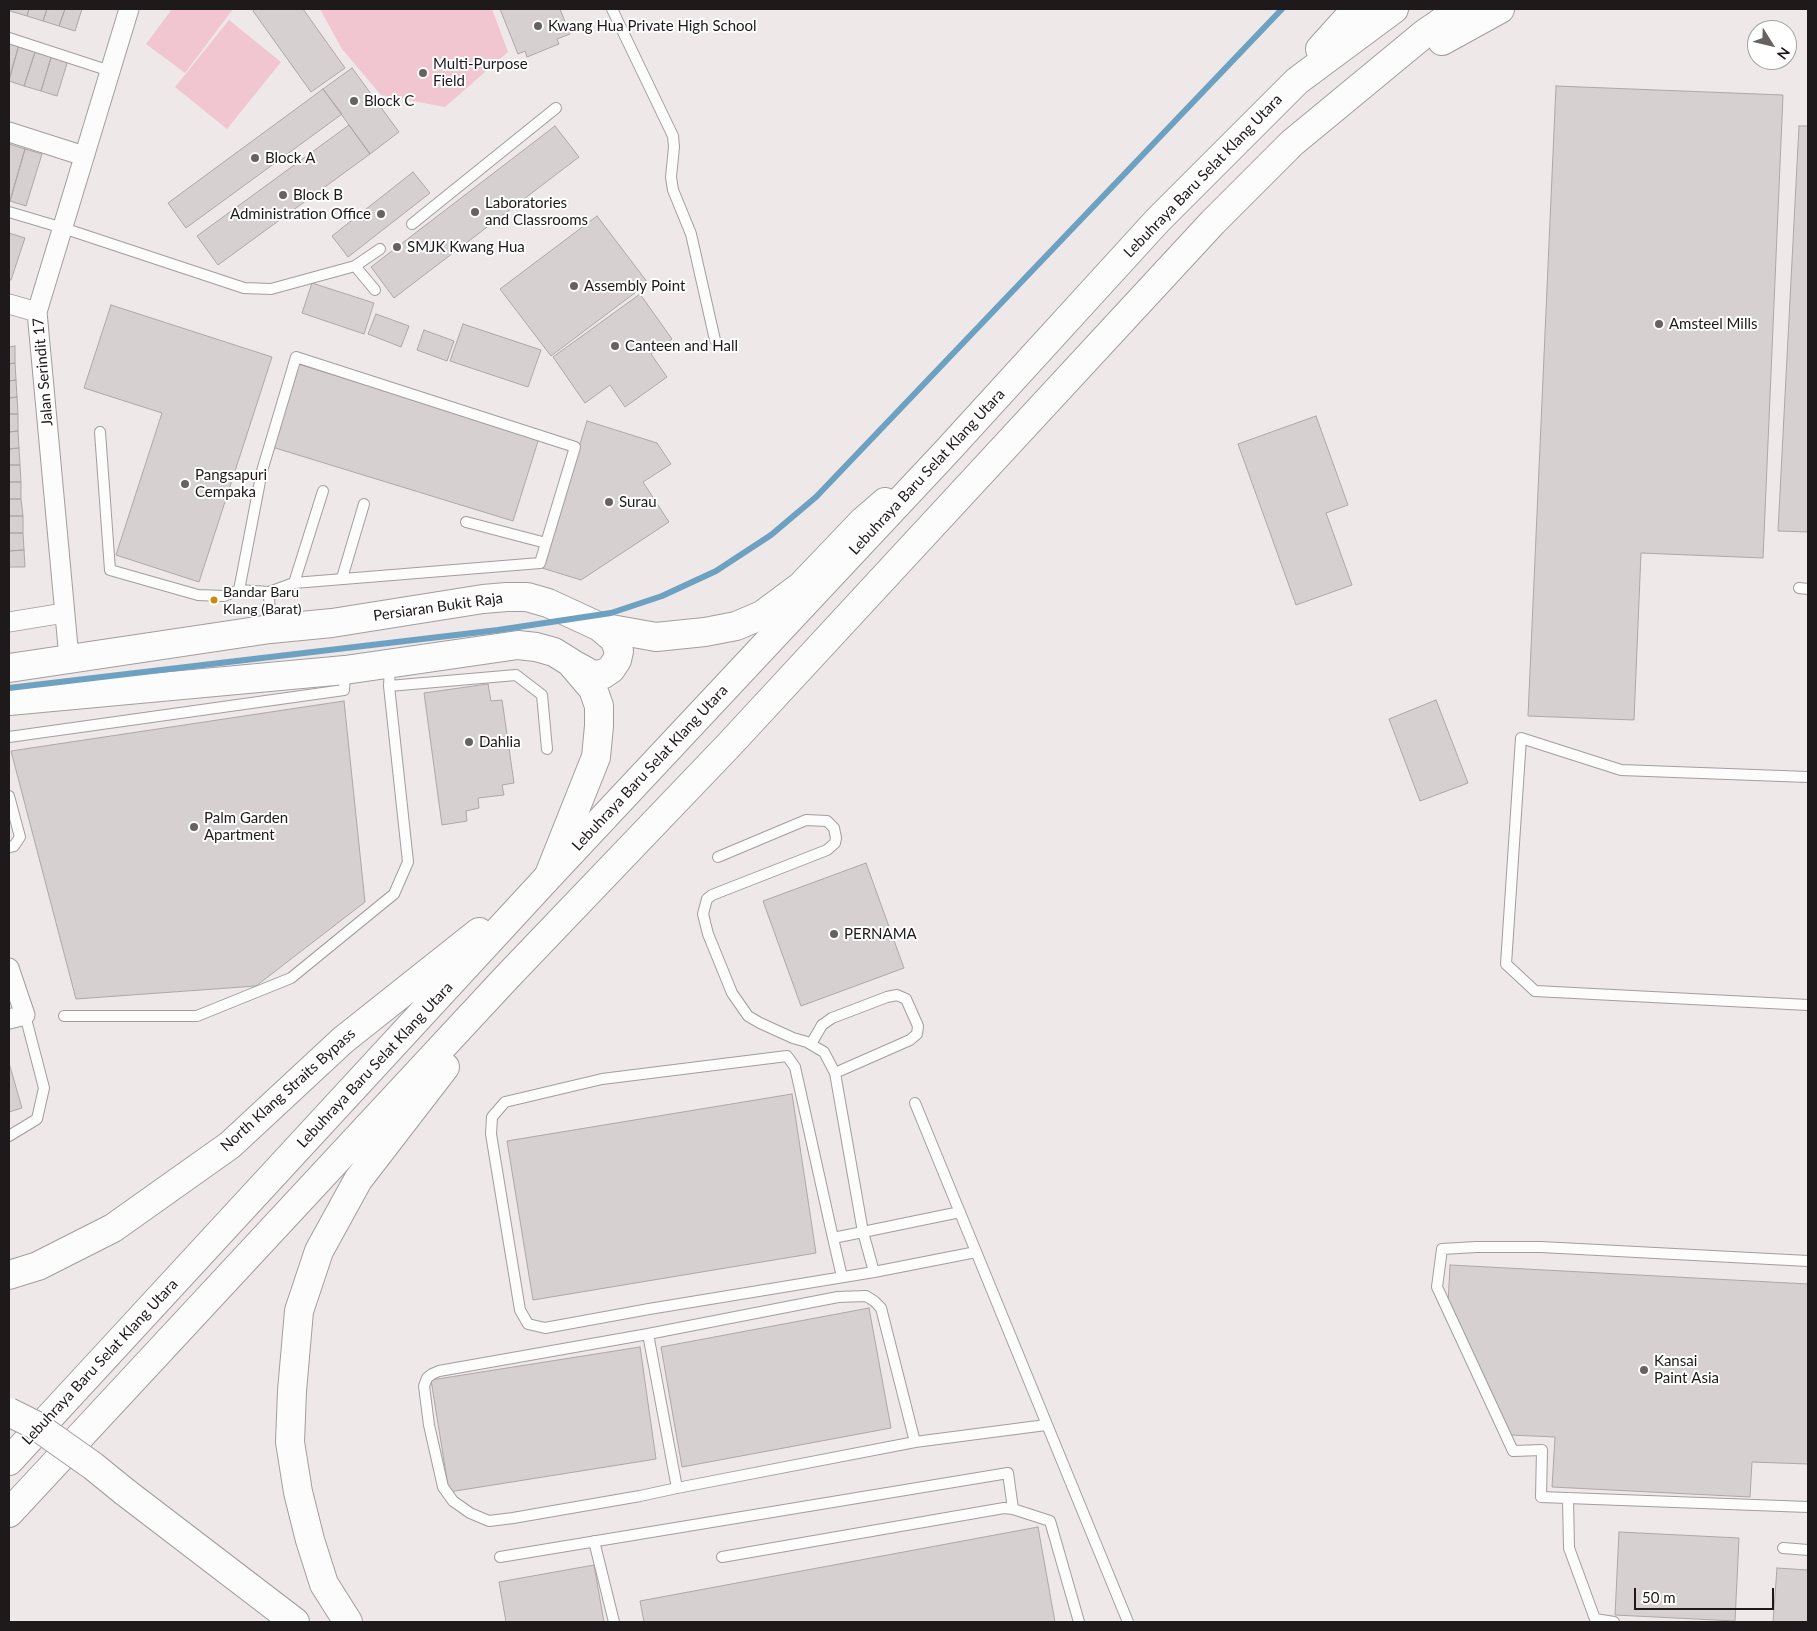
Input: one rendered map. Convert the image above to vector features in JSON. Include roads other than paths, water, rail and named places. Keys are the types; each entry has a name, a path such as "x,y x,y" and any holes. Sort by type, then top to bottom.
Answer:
{"main road":[{"name":"Lebuhraya Baru Selat Klang Utara","path":"1297,81 1320,49 1356,9"},
{"name":"Lebuhraya Baru Selat Klang Utara","path":"9,1461 549,876 948,450 1158,220 1297,81 1394,9"},
{"path":"9,1513 507,977 729,745 1206,229 1292,143 1424,34 1460,9"},
{"path":"1292,143 1405,65 1460,30 1500,9"},
{"name":"Persiaran Bukit Raja","path":"9,668 270,629 332,623 506,597 527,597 548,603 600,627 656,637 736,626 762,615 802,586 863,521 948,450"},
{"path":"9,701 345,670 389,675 518,645 554,652 591,674 602,675 611,669 617,660 619,651 614,640 600,627"},
{"path":"549,876 596,757 599,706 593,689 570,662"},
{"name":"North Klang Straits Bypass","path":"9,1275 38,1266 114,1228 230,1145 343,1040 549,876"},
{"path":"348,1622 324,1584 310,1540 298,1492 290,1442 292,1391 299,1312 319,1251 358,1180 472,1031 507,977"},
{"path":"9,1412 35,1425 93,1466 295,1622"}],"street":[{"name":"Jalan Serindit 17","path":"69,658 37,312 129,9"},
{"path":"9,132 84,156"},
{"path":"9,304 37,312"},
{"path":"9,622 64,613"},
{"path":"9,968 17,1017"}],"lane":[{"path":"612,9 672,136 674,146 671,177 673,190 691,234 715,340"},
{"path":"9,38 110,71"},
{"path":"412,224 556,108"},
{"path":"9,212 244,288 271,289 355,266 380,249"},
{"path":"355,266 374,290"},
{"path":"100,432 110,570 198,595 224,596 239,590 269,592 294,583 540,563 575,447 296,357 262,471 239,590"},
{"path":"294,583 323,490"},
{"path":"342,578 364,504"},
{"path":"466,522 546,543"},
{"path":"269,592 270,629"},
{"path":"9,737 344,690 345,670"},
{"path":"64,1016 197,1016 291,978 394,894 408,862 389,675 516,675 542,695 547,749"},
{"path":"1808,778 1621,770 1521,738 1506,964 1535,991 1808,1005"},
{"path":"9,796 20,837 14,846 9,847"},
{"path":"718,857 806,820 827,821 834,828 835,843 827,850 712,895 707,899 703,914 708,934 732,993 748,1016 793,1038 811,1044 824,1052 836,1073 863,1232 874,1272"},
{"path":"811,1044 822,1025 832,1018 887,997 897,995 906,999 918,1026 917,1034 910,1040 836,1073"},
{"path":"9,1136 37,1119 44,1088 17,1017"},
{"path":"842,1277 795,1067 787,1056 602,1079 505,1102 492,1117 491,1134 520,1310 528,1324 545,1328 874,1272 976,1252"},
{"path":"915,1103 1128,1622"},
{"path":"833,1238 960,1212"},
{"path":"1808,1261 1476,1246 1442,1249 1437,1287 1513,1451 1542,1450 1540,1497 1808,1507"},
{"path":"915,1442 881,1308 866,1296 838,1297 432,1374 427,1378 424,1386 443,1487 453,1501 470,1514 489,1521 538,1514 915,1442 1046,1425"},
{"path":"648,1334 677,1488"},
{"path":"500,1557 1008,1473 1013,1509"},
{"path":"1568,1498 1569,1548 1595,1619 1614,1622"},
{"path":"722,1557 1004,1508 1013,1509 1050,1521 1079,1622"},
{"path":"594,1541 614,1622"},
{"path":"1782,1548 1808,1550"}],"place":[{"name":"Kwang Hua Private High School","path":"538,26"},
{"name":"Multi-Purpose Field","path":"423,73"},
{"name":"Block C","path":"354,101"},
{"name":"Block A","path":"255,158"},
{"name":"Block B","path":"283,195"},
{"name":"Laboratories and Classrooms","path":"475,212"},
{"name":"Administration Office","path":"381,214"},
{"name":"SMJK Kwang Hua","path":"397,247"},
{"name":"Assembly Point","path":"574,286"},
{"name":"Amsteel Mills","path":"1659,324"},
{"name":"Canteen and Hall","path":"615,346"},
{"name":"Pangsapuri Cempaka","path":"185,484"},
{"name":"Surau","path":"609,502"},
{"name":"Bandar Baru Klang (Barat)","path":"214,600"},
{"name":"Dahlia","path":"469,742"},
{"name":"Palm Garden Apartment","path":"194,827"},
{"name":"PERNAMA","path":"834,934"},
{"name":"Kansai Paint Asia","path":"1644,1370"}]}
